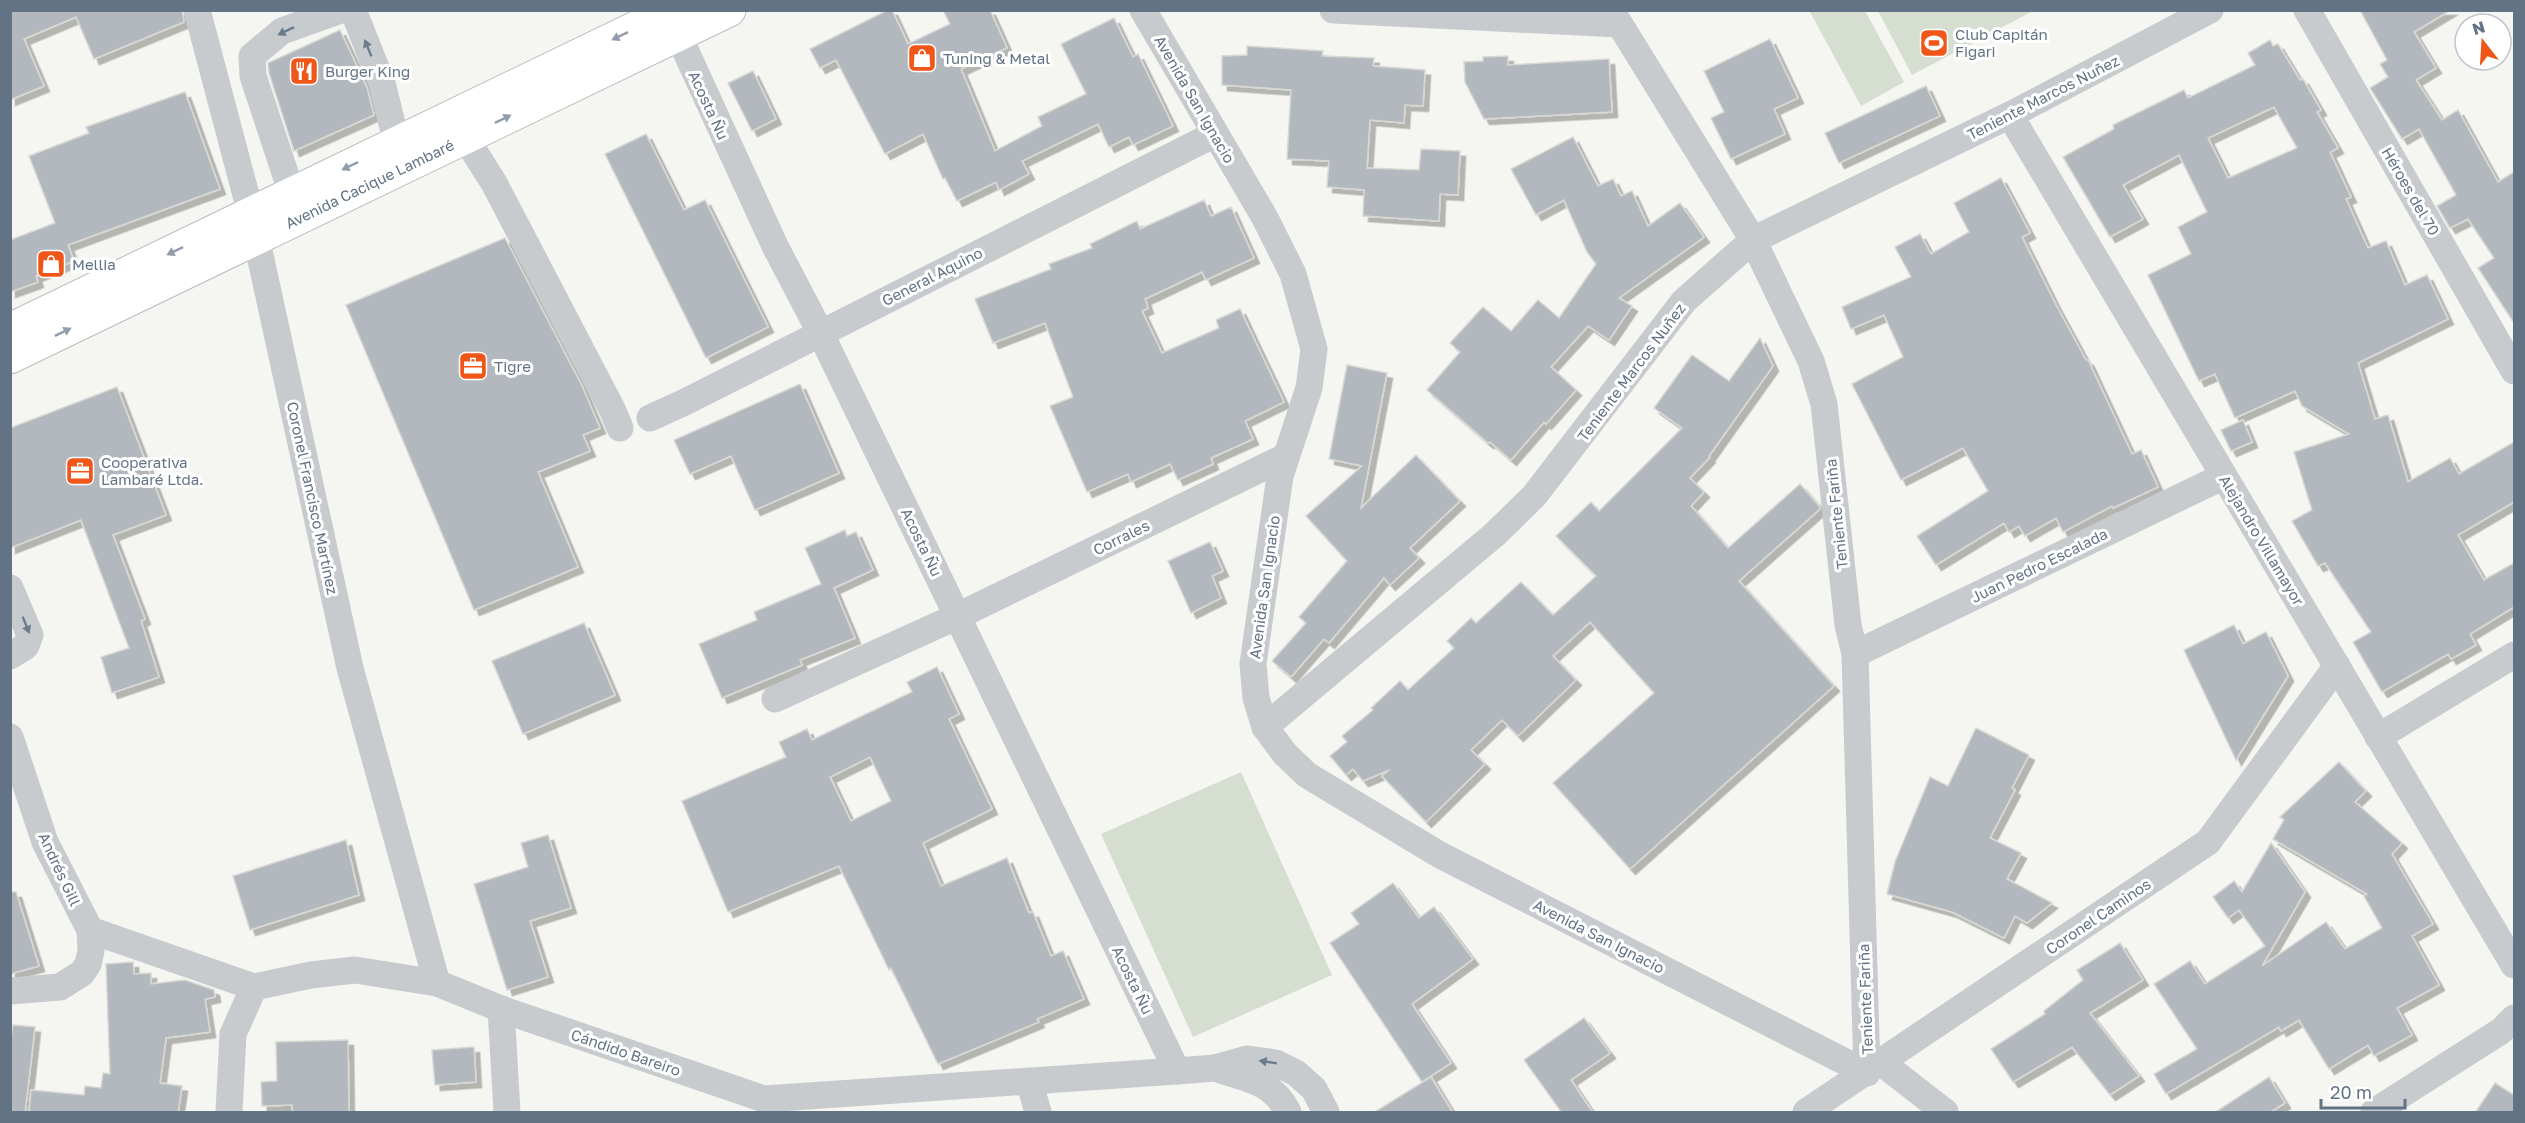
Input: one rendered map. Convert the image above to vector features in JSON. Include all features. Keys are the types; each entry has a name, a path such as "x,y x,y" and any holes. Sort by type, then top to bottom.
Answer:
{"main road":[{"name":"Avenida Cacique Lambaré","path":"10,357 253,227 292,194 397,144 673,20 729,10"},
{"name":"Avenida Cacique Lambaré","path":"10,330 465,138 673,20"}],"street":[{"name":"Coronel Francisco Martínez","path":"197,10 253,227 350,669 437,983"},
{"path":"292,194 253,76 252,56 282,31 341,10"},
{"path":"354,10 382,83 397,144"},
{"name":"Avenida San Ignacio","path":"1143,10 1265,218 1293,274 1314,349 1309,388 1280,476 1253,664 1256,698 1265,727 1285,754 1307,775 1440,855 1874,1068 1945,1113"},
{"path":"1333,10 1615,17"},
{"name":"Teniente Marcos Nuñez","path":"1265,727 1494,535 1534,496 1684,301 1753,240 2010,115 2210,10"},
{"name":"Héroes del 70","path":"2307,10 2514,371"},
{"name":"Teniente Fariña","path":"1615,17 1753,240 1811,361 1824,404 1848,625 1855,654 1874,1068"},
{"name":"Acosta Ñu","path":"673,20 775,246 820,332 1177,1071"},
{"name":"Alejandro Villamayor","path":"2010,115 2514,965"},
{"name":"General Aquino","path":"650,418 1215,134"},
{"path":"465,138 494,183 620,428"},
{"name":"Corrales","path":"775,699 958,616 1285,457"},
{"name":"Juan Pedro Escalada","path":"1855,654 2224,476"},
{"path":"10,588 30,635 26,646 10,656"},
{"path":"2378,737 2514,654"},
{"name":"Coronel Caminos","path":"1806,1113 2208,842 2337,666"},
{"name":"Andrés Gill","path":"10,737 45,842 90,930"},
{"path":"10,990 60,987 77,976 88,964 91,951 90,930 254,987 233,1034 229,1113"},
{"name":"Cándido Bareiro","path":"254,987 311,975 355,970 437,983 501,1010 767,1106 1029,1081 1215,1068"},
{"path":"501,1010 507,1113"},
{"path":"2374,1113 2501,1031 2514,1018"},
{"path":"1215,1068 1247,1059 1276,1063 1296,1073 1314,1089 1326,1113"},
{"path":"1215,1068 1263,1084 1275,1092 1288,1113"},
{"path":"1029,1081 1038,1113"}],"shaded area":[{"path":"1813,10 1865,11 1904,82 1861,106 1810,12"},
{"name":"Club Capitán Figari","path":"1878,11 2033,11 1912,75"},
{"path":"1241,772 1332,975 1193,1037 1101,834"}],"building":[{"path":"10,10 182,10 184,22 94,59 76,17 24,39 44,86 10,100"},
{"path":"892,10 908,44 950,24 943,10 990,10 1007,48 961,69 995,151 1042,126 1038,117 1086,94 1061,44 1114,18 1133,57 1138,54 1173,126 1133,145 1129,137 1109,147 1098,124 1022,161 1029,174 999,190 996,182 957,201 945,178 943,179 923,134 885,154 836,60 820,68 810,49"},
{"path":"2360,10 2451,10 2414,32 2436,68 2416,80 2442,120 2458,110 2498,182 2514,172 2514,323 2478,268 2494,258 2468,219 2450,228 2437,206 2456,195 2419,129 2402,139 2370,88 2388,77 2380,64 2387,60"},
{"path":"340,30 367,88 374,115 294,151 269,73 268,63"},
{"path":"1770,39 1798,98 1774,109 1785,134 1731,159 1711,118 1724,112 1704,71"},
{"path":"2270,40 2273,46 2278,44 2300,80 2303,79 2321,110 2317,112 2338,148 2330,152 2351,197 2346,199 2368,248 2386,241 2405,285 2427,275 2448,319 2358,363 2375,419 2388,415 2408,482 2450,458 2459,474 2514,442 2514,502 2458,535 2484,580 2514,563 2514,607 2470,634 2476,645 2451,659 2448,654 2382,692 2353,642 2371,632 2325,563 2318,566 2292,521 2312,510 2294,452 2349,434 2302,406 2295,391 2235,418 2215,374 2199,381 2148,275 2191,254 2178,227 2207,212 2179,155 2123,185 2143,219 2110,237 2063,157 2114,129 2113,125 2184,90 2188,98 2255,65 2248,53","holes":["2274,107 2297,148 2228,178 2208,138"]},
{"path":"1247,46 1323,51 1322,56 1374,58 1373,66 1425,70 1423,106 1405,105 1404,123 1370,120 1367,168 1419,170 1421,149 1460,151 1458,195 1440,194 1439,221 1363,216 1364,190 1327,187 1329,161 1287,159 1291,90 1222,85 1222,56 1247,55"},
{"path":"1508,56 1508,65 1609,59 1612,112 1484,119 1465,82 1464,62 1483,61 1483,57"},
{"path":"753,71 776,119 752,131 728,83"},
{"path":"1926,86 1940,116 1839,163 1825,133"},
{"path":"185,92 220,189 68,245 74,261 36,276 38,282 10,292 10,240 55,223 29,156 89,133 86,127"},
{"path":"646,134 684,210 705,200 768,327 706,358 605,154"},
{"path":"1573,137 1598,186 1613,179 1621,196 1632,191 1648,226 1680,203 1704,237 1619,298 1632,306 1609,340 1588,326 1551,367 1576,390 1511,460 1427,390 1460,352 1450,343 1483,307 1511,331 1538,300 1559,318 1596,264 1587,252 1564,200 1536,215 1511,169"},
{"path":"2001,178 2030,233 2022,237 2056,305 2088,360 2132,454 2141,450 2158,487 2113,508 2112,506 2063,532 2056,518 2025,536 2019,526 2009,532 2004,523 1936,565 1917,536 1988,491 1963,448 1901,480 1852,384 1903,357 1884,315 1851,329 1842,307 1911,277 1895,247 1920,234 1931,254 1969,232 1954,203"},
{"path":"1204,200 1211,216 1231,207 1254,258 1206,280 1202,272 1145,299 1148,308 1142,311 1162,353 1219,328 1216,320 1240,309 1284,402 1245,421 1253,439 1211,458 1213,464 1178,480 1170,464 1131,482 1128,474 1087,492 1050,406 1073,397 1045,323 993,343 975,299 1051,269 1049,264 1092,248 1090,244 1137,221 1140,229"},
{"name":"Tigre","path":"505,238 582,386 600,428 583,435 590,451 538,472 578,567 474,610 346,305"},
{"path":"1760,338 1773,366 1710,457 1690,478 1704,492 1691,506 1728,548 1800,484 1819,506 1820,509 1739,581 1834,686 1630,869 1553,783 1654,693 1590,622 1553,656 1576,680 1518,736 1502,720 1471,750 1485,764 1426,822 1382,776 1389,770 1363,781 1353,769 1346,775 1330,756 1347,742 1342,736 1373,710 1371,708 1400,681 1408,690 1454,648 1447,641 1471,618 1476,623 1521,582 1553,615 1596,576 1556,536 1591,502 1599,511 1682,428 1654,408 1692,355 1729,381"},
{"path":"1347,365 1387,373 1361,508 1416,455 1460,501 1410,548 1419,558 1390,585 1384,578 1329,643 1324,639 1291,677 1272,661 1306,623 1299,617 1347,561 1306,516 1362,466 1329,459"},
{"path":"800,384 839,473 755,510 731,456 690,474 674,440"},
{"name":"Cooperativa Lambaré Ltda.","path":"117,387 166,515 113,535 145,619 141,621 159,677 112,693 101,657 129,648 81,520 10,548 10,428"},
{"path":"2243,420 2252,442 2231,451 2221,430"},
{"path":"845,530 847,536 856,532 873,570 834,588 855,638 800,660 802,665 722,698 699,644 757,620 754,612 821,584 805,548"},
{"path":"1210,542 1223,571 1212,576 1221,598 1191,613 1168,561"},
{"path":"584,623 615,695 523,734 492,661"},
{"path":"2234,625 2243,644 2266,632 2288,676 2236,760 2184,650"},
{"path":"937,667 959,714 949,719 992,809 923,843 941,886 1007,858 1029,913 1033,912 1051,956 1063,951 1084,999 1037,1019 1039,1022 938,1064 839,866 728,912 682,801 786,757 779,742 807,729 812,740 912,692 907,682","holes":["870,757 891,801 851,821 830,777"]},
{"path":"1976,728 2029,755 2012,788 2015,790 1990,838 2021,853 2007,879 2052,903 2027,923 2015,916 2004,938 1952,912 1887,894 1895,862 1930,777 1948,786"},
{"path":"2339,762 2366,791 2355,802 2402,843 2392,854 2433,924 2412,936 2439,985 2397,1008 2412,1035 2374,1056 2368,1045 2329,1069 2299,1020 2281,1031 2279,1027 2166,1094 2154,1074 2197,1049 2154,984 2190,961 2205,984 2265,946 2239,910 2228,918 2213,897 2234,881 2242,892 2271,843 2305,892 2262,966 2326,922 2345,949 2382,928 2364,896 2367,894 2273,839 2284,820 2280,817"},
{"path":"548,835 571,908 530,921 548,977 507,990 474,884 528,867 521,843"},
{"path":"346,840 359,895 250,930 233,876"},
{"path":"1393,883 1419,918 1434,907 1473,959 1412,1004 1451,1063 1422,1082 1330,943 1359,924 1351,913"},
{"path":"10,892 16,892 39,966 10,974"},
{"path":"2120,943 2143,980 2090,1013 2139,1076 2110,1095 2072,1047 2013,1082 1991,1049 2045,1014 2044,1011 2083,980 2077,970"},
{"path":"133,962 134,974 151,973 151,984 185,980 214,990 215,997 205,999 210,1032 166,1038 160,1083 182,1086 178,1113 29,1113 31,1090 84,1095 85,1086 101,1088 103,1073 110,1074 106,964"},
{"path":"1584,1018 1610,1053 1571,1080 1593,1113 1562,1113 1524,1060"},
{"path":"13,1025 35,1027 25,1113 10,1112 10,1044"},
{"path":"348,1040 349,1113 293,1113 292,1105 262,1106 261,1082 277,1081 276,1042"},
{"path":"474,1047 476,1082 435,1085 432,1050"},
{"path":"1431,1077 1453,1113 1373,1113"},
{"path":"2269,1077 2285,1103 2269,1113 2214,1113"},
{"path":"2495,1083 2514,1095 2514,1113 2475,1113"}],"place":[{"name":"Club Capitán Figari","path":"1934,43"},
{"name":"Tuning & Metal","path":"922,58"},
{"name":"Burger King","path":"304,71"},
{"name":"Mellia","path":"51,264"},
{"name":"Tigre","path":"473,366"},
{"name":"Cooperativa Lambaré Ltda.","path":"80,471"}]}
